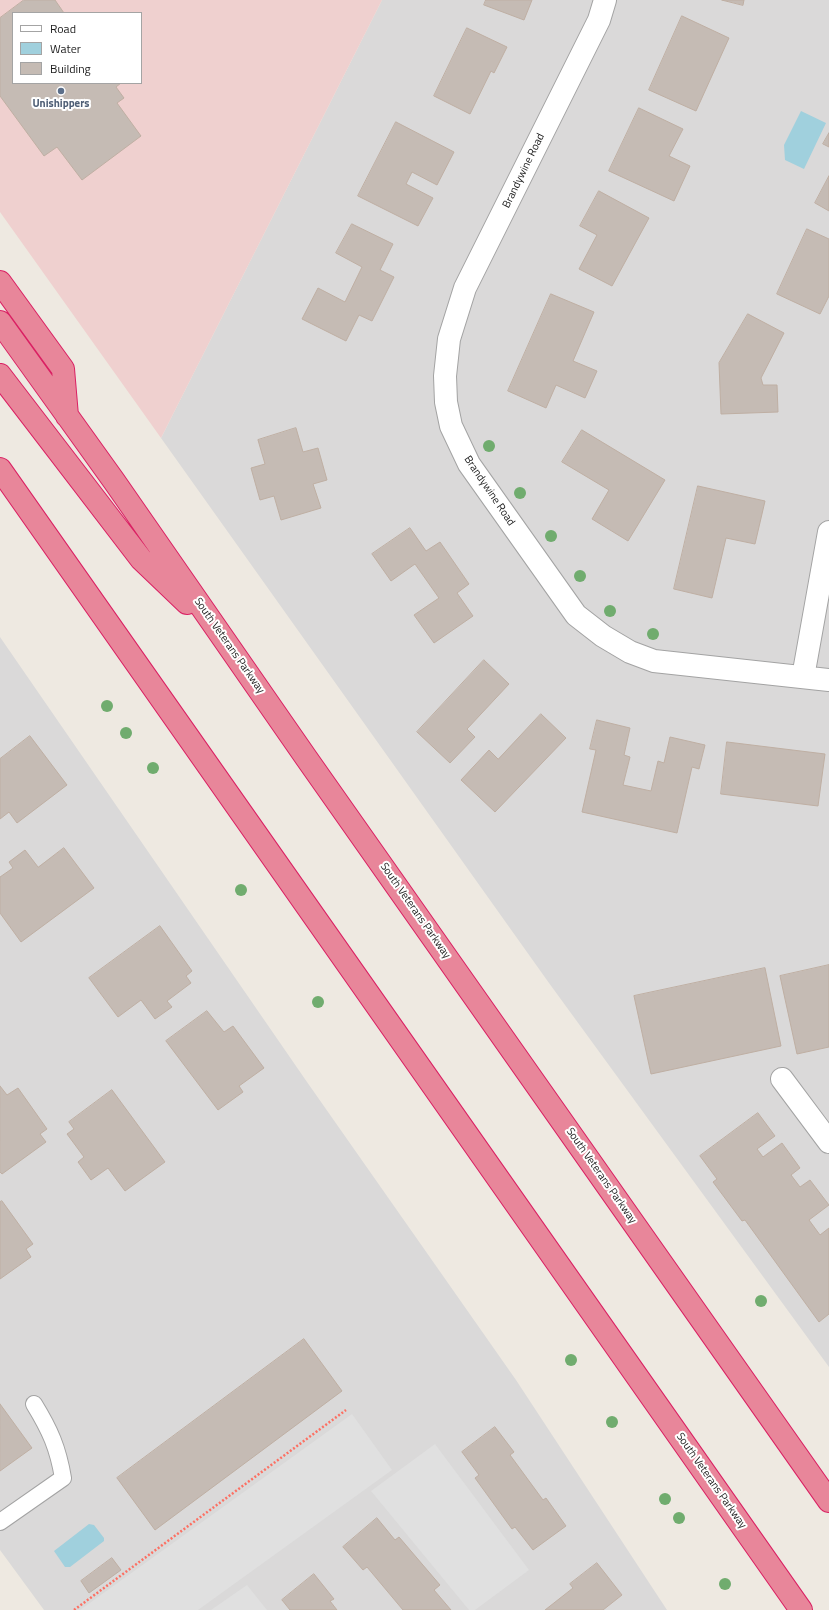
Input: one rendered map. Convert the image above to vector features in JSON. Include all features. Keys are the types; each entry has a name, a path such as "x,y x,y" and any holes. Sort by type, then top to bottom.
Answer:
{"highway":[{"path":"0,282 62,369 67,418"},
{"name":"South Veterans Parkway","path":"0,322 829,1501"},
{"path":"0,375 141,559 220,634"},
{"name":"South Veterans Parkway","path":"0,469 801,1610"}],"street":[{"name":"Brandywine Road","path":"605,0 596,27 465,288 449,339 445,376 446,402 451,426 469,464 576,615 603,636 630,652 654,662 829,680"},
{"path":"803,677 829,532"},
{"path":"782,1078 829,1142"}],"lane":[{"path":"0,1522 63,1478 58,1451 44,1420 34,1404"}],"path":[{"path":"74,1610 346,1410"}],"shaded area":[{"path":"0,0 382,0 161,438 0,212"},
{"path":"382,0 829,0 829,1367 549,983 161,438"},
{"path":"0,637 307,1082 516,1380 667,1610 44,1610 0,1550"},
{"path":"352,1414 392,1470 198,1610 80,1610"},
{"path":"435,1444 529,1570 475,1610 469,1610 371,1491"},
{"path":"247,1585 267,1610 211,1610"}],"water":[{"path":"801,111 826,123 804,169 785,160 784,145"},
{"path":"89,1524 94,1525 104,1538 104,1541 70,1567 65,1567 54,1551"}],"building":[{"path":"24,0 55,0 63,12 12,12 12,84 120,84 116,87 124,98 117,103 141,136 82,180 57,147 44,156 0,96 0,18"},
{"path":"486,0 532,0 524,20 484,5"},
{"path":"722,0 744,0 743,5"},
{"path":"682,16 729,38 696,111 649,90"},
{"path":"467,28 507,47 494,73 491,71 470,114 434,96"},
{"path":"639,108 683,129 669,156 690,166 674,201 609,171"},
{"path":"396,122 454,152 437,185 412,172 406,184 433,198 418,226 358,196"},
{"path":"829,133 829,147 823,144"},
{"path":"829,176 829,211 815,203"},
{"path":"599,191 649,218 612,286 579,269 597,235 580,226"},
{"path":"352,224 393,244 380,270 394,277 372,321 359,315 346,341 302,319 318,288 345,302 362,267 336,253"},
{"path":"807,229 829,239 829,296 820,314 777,294"},
{"path":"551,294 594,312 573,361 597,371 585,398 556,385 546,408 508,391"},
{"path":"748,314 784,333 761,378 763,385 777,385 778,412 721,414 719,363"},
{"path":"296,428 303,452 318,448 327,480 313,484 321,508 281,520 274,496 260,500 251,468 265,464 258,440"},
{"path":"582,430 665,480 628,541 592,519 609,490 562,462"},
{"path":"698,486 765,501 755,544 726,538 712,598 674,589"},
{"path":"410,528 426,551 440,542 469,584 457,593 473,616 434,643 414,615 439,598 415,564 391,581 372,554"},
{"path":"484,660 509,684 467,729 475,737 450,763 417,732"},
{"path":"541,714 566,738 495,812 461,780 489,750 498,759"},
{"path":"597,720 630,728 624,755 630,757 623,785 651,791 658,761 664,763 670,737 705,745 699,769 692,767 677,833 582,812 596,750 590,749"},
{"path":"30,736 67,785 17,823 9,812 0,819 0,759"},
{"path":"727,742 825,754 818,806 721,794"},
{"path":"64,848 94,888 21,942 0,913 0,877 13,868 9,862 25,850 38,867"},
{"path":"160,926 192,971 186,976 191,983 167,1001 172,1007 155,1019 141,1000 118,1017 89,978"},
{"path":"829,965 829,1047 797,1054 780,976"},
{"path":"765,968 781,1046 651,1074 634,996"},
{"path":"207,1011 224,1032 233,1026 264,1068 239,1086 243,1092 218,1110 166,1041"},
{"path":"0,1086 7,1095 18,1088 47,1129 40,1134 46,1142 2,1174 0,1172"},
{"path":"112,1090 165,1162 125,1191 108,1168 91,1180 78,1162 84,1157 67,1134 74,1129 69,1122"},
{"path":"758,1113 775,1136 757,1149 763,1157 782,1143 800,1168 791,1175 800,1187 810,1180 829,1205 809,1220 820,1235 829,1228 829,1314 819,1322 745,1220 742,1221 713,1182 717,1179 700,1156"},
{"path":"2,1201 33,1244 26,1249 31,1257 0,1279 0,1202"},
{"path":"304,1339 342,1391 155,1530 117,1478"},
{"path":"0,1404 32,1448 0,1471"},
{"path":"495,1427 514,1452 510,1455 543,1500 546,1498 566,1526 533,1550 515,1527 512,1529 475,1478 479,1475 462,1452"},
{"path":"377,1518 395,1540 399,1537 440,1585 434,1590 451,1610 403,1610 367,1567 363,1570 343,1547"},
{"path":"112,1558 121,1570 89,1593 81,1581"},
{"path":"597,1563 622,1595 603,1610 545,1610 573,1588 570,1584"},
{"path":"314,1574 334,1599 330,1601 337,1610 290,1610 282,1600"}],"place":[{"name":"Unishippers","path":"61,91"}]}
